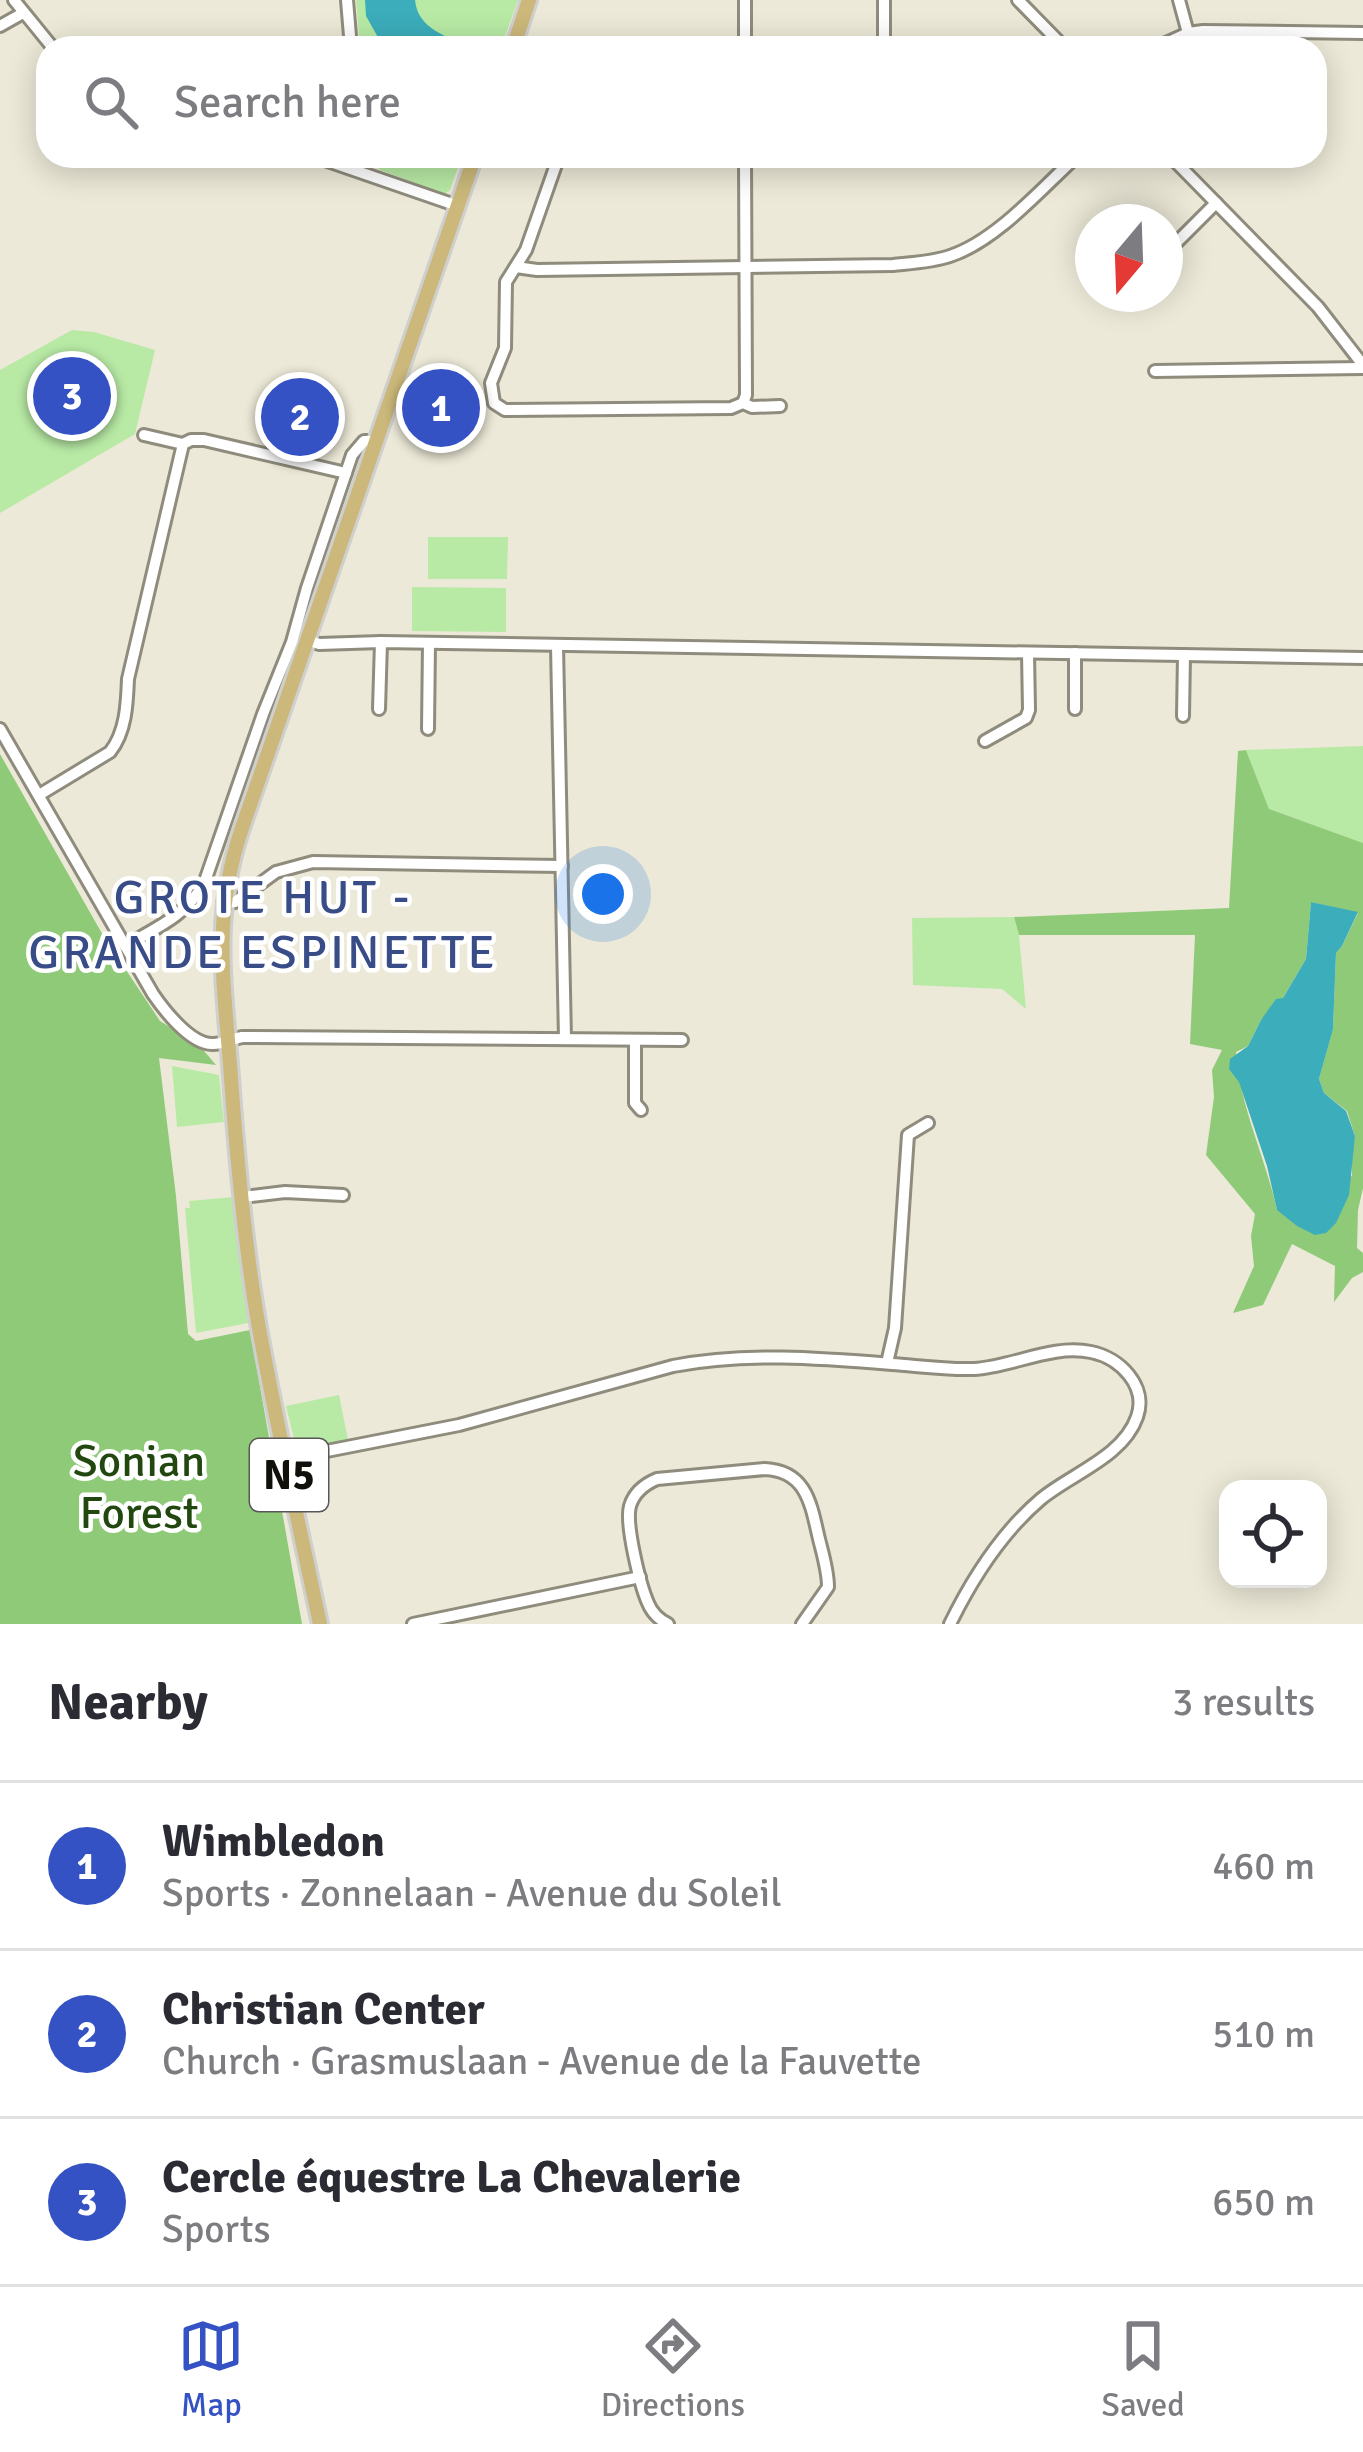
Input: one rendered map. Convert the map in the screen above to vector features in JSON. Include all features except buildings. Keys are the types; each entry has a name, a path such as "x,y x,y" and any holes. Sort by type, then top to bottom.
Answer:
{"main road":[{"path":"517,36 530,0"},
{"name":"N5","path":"320,1624 259,1325 228,1040 223,903 229,865 471,168"}],"street":[{"path":"14,0 42,36"},
{"path":"347,0 350,36"},
{"path":"745,0 745,36"},
{"path":"884,0 884,36"},
{"path":"1018,0 1053,36"},
{"path":"1179,0 1188,33"},
{"path":"0,26 22,13"},
{"path":"1181,36 1228,30 1363,33"},
{"path":"346,168 458,206"},
{"path":"360,168 360,173"},
{"path":"555,168 526,250 506,282 505,348 491,383 494,403 500,408 781,406"},
{"path":"743,403 746,168"},
{"path":"516,267 931,261 955,255 991,233 1064,168"},
{"path":"1182,168 1331,321 1363,366"},
{"path":"1183,236 1216,203"},
{"path":"1156,371 1363,366"},
{"path":"144,435 183,444 204,440 346,473"},
{"path":"125,946 180,914 205,881 292,642 346,473 358,446 369,439 376,441"},
{"path":"39,795 110,752 118,742 128,679 183,444"},
{"path":"309,635 342,641 557,646 1363,658"},
{"path":"379,709 381,642"},
{"path":"428,728 429,643"},
{"path":"557,646 565,1039"},
{"path":"986,741 1026,718 1028,652"},
{"path":"1075,653 1075,709"},
{"path":"1183,716 1184,655"},
{"path":"0,729 153,994 177,1024 210,1045 239,1037 682,1040"},
{"path":"223,903 235,902 276,872 313,862 562,866"},
{"path":"635,1040 635,1103 641,1110"},
{"path":"887,1364 895,1328 908,1135 928,1123"},
{"path":"243,1197 285,1192 343,1195"},
{"path":"286,1460 459,1425 706,1360 758,1357 980,1369 1072,1351 1117,1362 1138,1392 1138,1415 1126,1436 1042,1498 1008,1532 981,1568 950,1624"},
{"path":"668,1624 653,1612 640,1577 629,1515 635,1496 649,1482 765,1469 789,1475 806,1492 829,1580 802,1624"},
{"path":"413,1624 640,1577"}],"green space":[{"path":"356,0 518,0 505,36 359,36"},
{"path":"378,168 458,168 445,194"},
{"path":"72,330 155,350 135,434 0,513 0,370"},
{"path":"428,537 508,537 507,579 428,579"},
{"path":"412,587 506,588 506,632 412,631"},
{"path":"1363,746 1363,843 1269,809 1246,750"},
{"path":"1246,750 1269,809 1363,843 1363,1188 1357,1248 1363,1253 1363,1272 1352,1278 1334,1302 1335,1266 1292,1244 1263,1305 1233,1313 1254,1266 1255,1214 1206,1155 1214,1097 1212,1070 1222,1050 1190,1044 1195,935 1019,935 1014,917 1229,908 1238,751","holes":["1311,902 1358,913 1336,953 1333,1028 1319,1079 1324,1093 1347,1111 1355,1136 1352,1176 1277,1210 1242,1092 1236,1052 1248,1046 1261,1020 1283,998 1306,959"]},
{"name":"Sonian Forest","path":"0,754 104,937 160,1021 199,1045 216,1065 159,1058 188,1334 196,1341 250,1330 302,1624 0,1624"},
{"path":"1014,917 1026,1009 1002,989 913,985 912,918"},
{"path":"172,1066 219,1075 224,1122 177,1127"},
{"path":"234,1197 248,1323 196,1333 185,1208 190,1208 189,1201"},
{"path":"339,1395 348,1440 304,1447 295,1443 286,1406"}],"water":[{"path":"365,0 415,0 422,18 445,36 377,36 366,16"},
{"path":"1311,902 1358,912 1336,953 1333,1029 1319,1079 1324,1093 1346,1111 1355,1136 1349,1195 1336,1223 1326,1233 1315,1235 1277,1210 1239,1082 1229,1069 1230,1059 1248,1046 1261,1020 1276,999 1283,998 1306,959"}],"place":[{"name":"Cercle équestre La Chevalerie","path":"72,396"},
{"name":"Wimbledon","path":"441,408"},
{"name":"Christian Center","path":"300,417"}],"district":[{"name":"GROTE HUT - GRANDE ESPINETTE","path":"263,924"}]}
